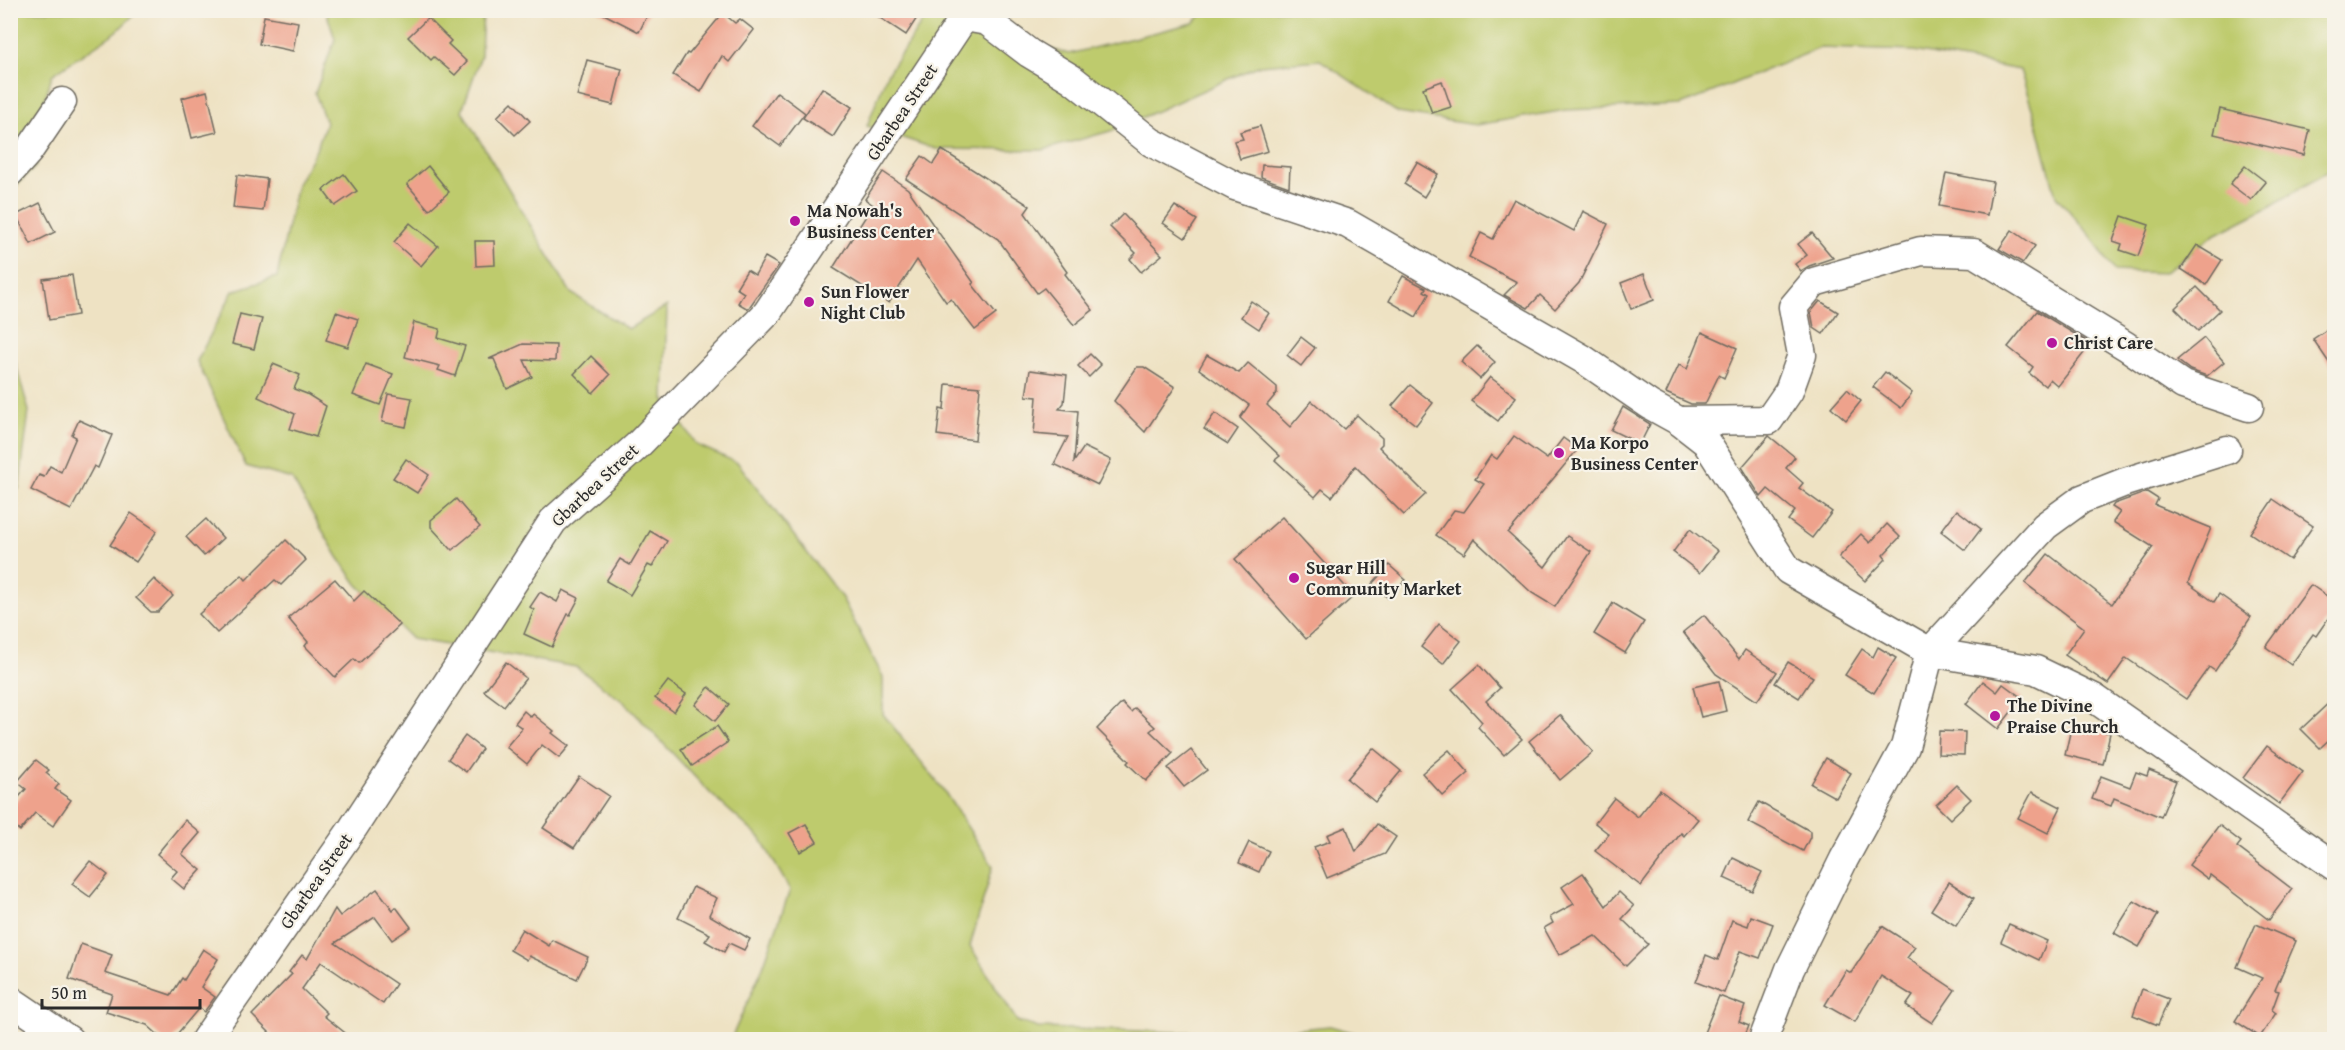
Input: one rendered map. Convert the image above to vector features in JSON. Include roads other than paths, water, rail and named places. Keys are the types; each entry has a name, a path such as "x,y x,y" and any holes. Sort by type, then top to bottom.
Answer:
{"street":[{"path":"967,14 987,21 1029,53 1072,79 1151,142 1235,186 1348,224 1583,359 1650,405 1679,421 1706,442 1788,570 1930,652 2036,670 2094,698 2334,866"},
{"name":"Gbarbea Street","path":"205,1040 353,828 553,522 637,446 767,313 967,14"},
{"path":"10,172 28,152 62,102"},
{"path":"1679,421 1769,420 1789,391 1802,355 1792,307 1814,282 1921,251 1974,253 2126,346 2183,385 2249,407"},
{"path":"1763,1040 1790,969 1844,859 1905,747 1930,652 2045,526 2082,499 2125,482 2227,450"},
{"path":"10,1000 69,1040"}],"place":[{"name":"Ma Nowah's Business Center","path":"795,221"},
{"name":"Sun Flower Night Club","path":"809,302"},
{"name":"Christ Care","path":"2052,343"},
{"name":"Ma Korpo Business Center","path":"1559,453"},
{"name":"Sugar Hill Community Market","path":"1294,578"},
{"name":"The Divine Praise Church","path":"1995,716"}]}
